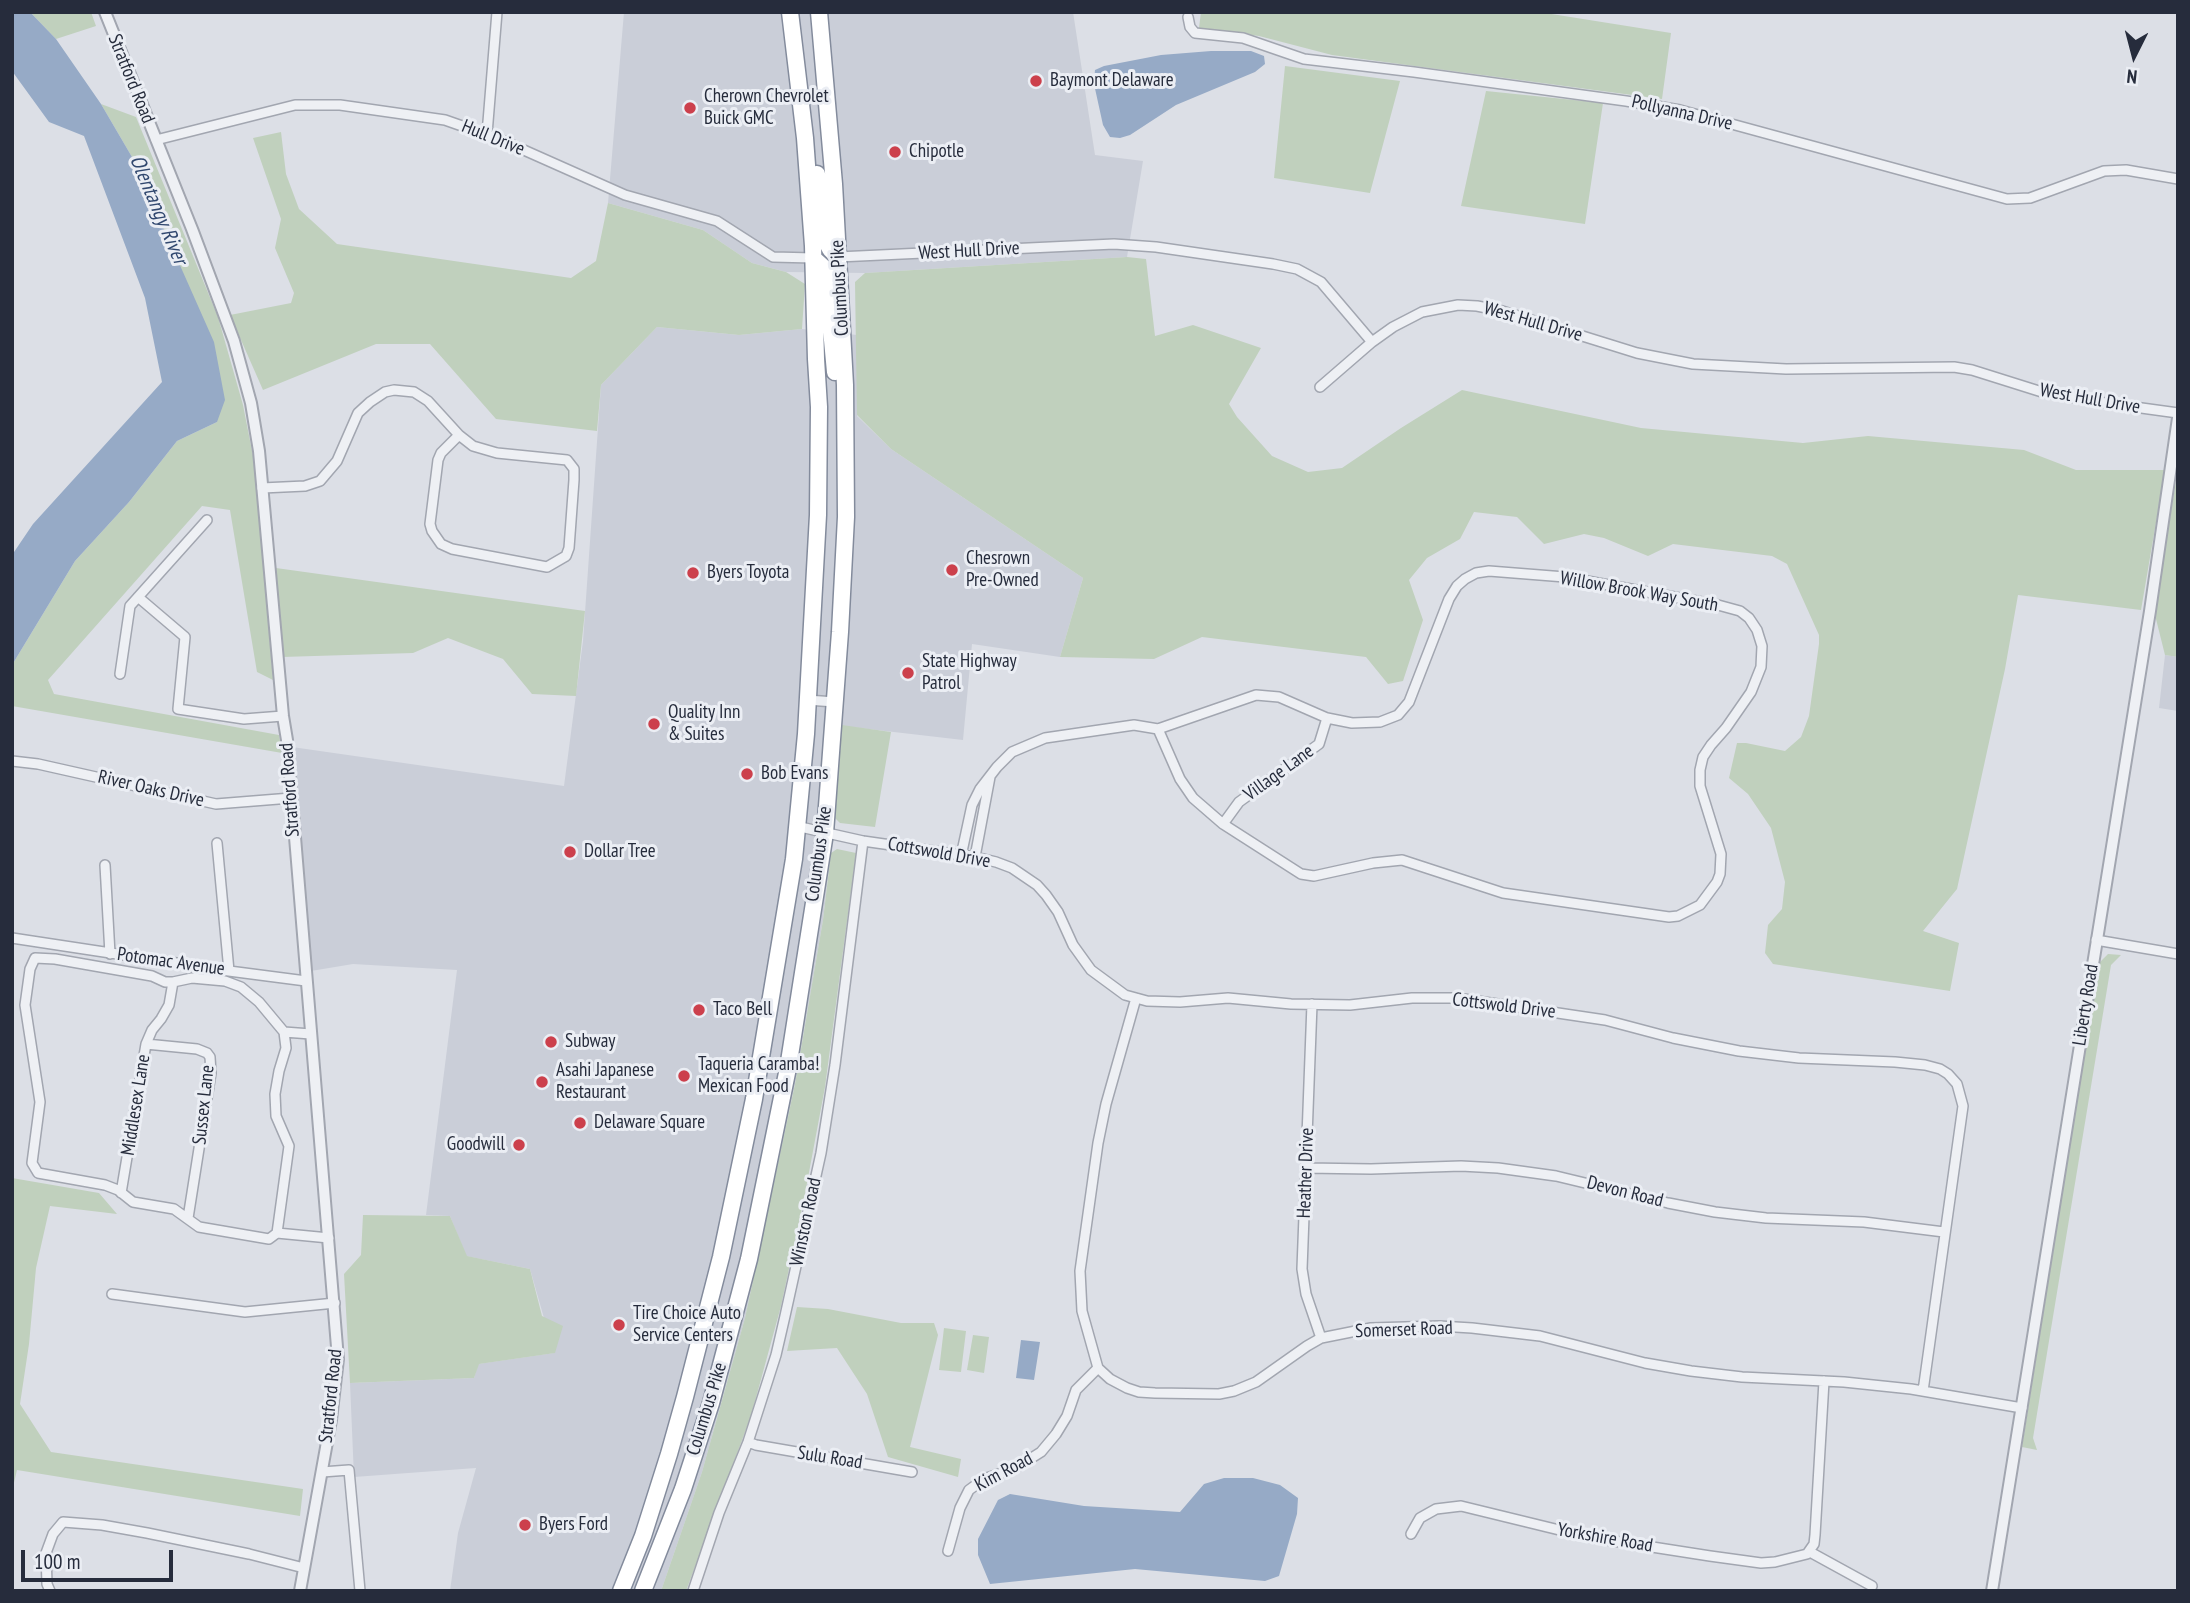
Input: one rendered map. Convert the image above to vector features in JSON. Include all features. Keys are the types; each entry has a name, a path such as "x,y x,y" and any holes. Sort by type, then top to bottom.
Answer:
{"highway":[{"name":"Columbus Pike","path":"621,1591 643,1536 669,1454 721,1257 761,1061 794,859 807,700 819,471 819,407 813,258 803,114 790,12"},
{"name":"Columbus Pike","path":"643,1591 683,1489 711,1403 749,1259 788,1069 825,832 846,517 845,385 834,184 819,12"},
{"path":"803,114 813,126 825,239 838,257"},
{"path":"813,258 822,266 826,275 834,370 845,385"}],"street":[{"name":"Stratford Road","path":"105,12 201,252 245,378 256,429 287,740 338,1359 331,1420 300,1591"},
{"path":"487,134 498,12"},
{"name":"Pollyanna Drive","path":"1188,17 1190,27 1195,33 1243,38 1304,59 1662,106 2007,199 2030,198 2104,172 2126,170 2178,179"},
{"name":"Hull Drive","path":"156,141 282,107 318,104 445,120 487,134 625,195 717,221 773,257 813,258"},
{"name":"West Hull Drive","path":"838,257 1114,244 1156,247 1297,269 1321,282 1372,342 1422,312 1458,305 1477,306 1502,311 1637,353 1693,364 1786,369 1954,367 2042,392 2178,415"},
{"path":"1320,387 1372,342"},
{"path":"262,488 305,486 320,481 337,461 358,414 370,402 385,392 414,392 473,446 485,451 567,460 573,469 574,480 569,548 566,556 547,566 539,566 452,549 441,544 430,524 438,460 441,453 459,435"},
{"name":"Liberty Road","path":"1992,1591 2150,611 2178,415"},
{"path":"120,674 130,606 207,520"},
{"name":"Willow Brook Way South","path":"1158,729 1255,695 1279,697 1327,718 1352,723 1372,724 1388,720 1402,712 1409,702 1449,599 1457,586 1476,573 1489,571 1565,577 1718,605 1740,611 1757,630 1762,646 1761,667 1751,692 1711,745 1701,763 1700,786 1721,854 1720,874 1713,890 1694,909 1669,917 1517,896 1402,860 1308,875 1295,871 1223,824"},
{"path":"138,597 186,637 178,709 244,719 283,716"},
{"path":"807,700 835,702"},
{"name":"Village Lane","path":"1223,824 1239,802 1319,744 1327,718"},
{"path":"961,856 975,796 1012,752 1045,738 1134,725 1158,729 1186,788 1193,798 1223,824"},
{"name":"River Oaks Drive","path":"12,761 38,764 216,804 291,798"},
{"path":"975,858 990,775"},
{"name":"Cottswold Drive","path":"796,826 863,841 996,862 1012,869 1037,885 1058,912 1073,945 1091,970 1125,995 1147,1001 1180,1002 1228,998 1350,1005 1412,998 1457,998 1605,1020 1673,1038 1740,1051 1799,1058 1895,1062 1940,1069 1957,1084 1963,1105 1923,1391"},
{"name":"Winston Road","path":"693,1591 719,1513 748,1442 776,1355 821,1153 835,1065 863,841"},
{"path":"217,843 229,971"},
{"path":"105,865 110,954"},
{"name":"Potomac Avenue","path":"12,938 306,981"},
{"path":"2096,940 2178,954"},
{"path":"277,1233 289,1146 275,1107 279,1071 286,1048 284,1032 264,1007 241,988 225,981 192,978 165,982 152,976 36,958 30,969 24,1005 40,1102 32,1163 38,1173 105,1185 133,1202 174,1209 199,1227 269,1238 277,1233 329,1238"},
{"name":"Middlesex Lane","path":"121,1193 146,1044 169,1005 173,982"},
{"path":"1098,1368 1082,1311 1080,1271 1098,1143 1106,1104 1136,998"},
{"name":"Heather Drive","path":"1312,1004 1303,1280 1321,1338"},
{"path":"284,1032 311,1034"},
{"name":"Sussex Lane","path":"146,1044 197,1049 211,1057 211,1073 188,1218"},
{"name":"Devon Road","path":"1306,1168 1498,1168 1556,1176 1715,1212 1766,1218 1864,1222 1944,1232"},
{"path":"112,1294 245,1312 335,1303"},
{"name":"Somerset Road","path":"1098,1368 1110,1379 1139,1392 1219,1394 1256,1382 1321,1338 1371,1328 1439,1326 1540,1336 1645,1363 1691,1371 1923,1391 2022,1408"},
{"name":"Kim Road","path":"948,1551 960,1508 970,1490 984,1479 1014,1469 1041,1452 1067,1416 1076,1390 1098,1368"},
{"path":"1824,1381 1815,1535 1810,1552 1872,1586"},
{"name":"Sulu Road","path":"748,1442 756,1446 912,1472"},
{"path":"322,1472 349,1470 360,1591"},
{"name":"Yorkshire Road","path":"1411,1534 1420,1518 1436,1509 1461,1506 1588,1537 1761,1563 1810,1552"},
{"path":"50,1591 47,1584 46,1553 53,1534 63,1522 102,1525 160,1536 304,1568"}],"shaded area":[{"path":"624,12 1073,12 1095,155 1143,161 1127,257 865,273 786,272 752,263 703,230 608,203"},
{"path":"657,327 739,335 802,329 857,335 857,416 891,449 1083,578 1060,657 972,644 963,740 842,726 823,920 795,1084 745,1318 702,1472 661,1591 450,1591 458,1533 476,1468 354,1477 350,1383 474,1378 478,1364 554,1353 530,1269 466,1256 450,1216 426,1215 457,970 353,964 311,971 292,747 564,786 583,641 601,385"},
{"path":"2165,655 2178,657 2178,711 2159,708"}],"green space":[{"path":"30,12 91,12 96,26 56,39"},
{"path":"1201,12 1539,12 1671,33 1662,99 1332,55 1259,36 1199,28"},
{"path":"1285,66 1400,81 1370,193 1274,178"},
{"path":"1486,91 1603,103 1585,224 1461,206"},
{"path":"101,104 136,117 218,317 243,405 255,466 273,680 257,672 230,510 202,506 48,680 54,694 279,735 282,753 12,706 12,665 75,561 129,502 177,441 217,422 132,157"},
{"path":"281,132 286,174 299,209 337,244 571,278 596,261 608,203 703,230 752,263 786,272 805,284 802,329 739,335 657,327 601,385 597,431 496,419 430,344 376,344 263,390 230,315 291,303 294,293 275,248 281,219 253,138"},
{"path":"1127,257 1146,259 1155,336 1193,325 1261,348 1229,404 1237,417 1272,456 1308,472 1342,468 1462,390 1641,428 1803,443 1868,436 2024,450 2076,470 2165,470 2141,610 2018,595 2005,669 1957,889 1923,931 1959,943 1950,991 1773,964 1765,953 1768,925 1782,909 1785,882 1771,828 1748,794 1729,778 1737,743 1785,751 1801,737 1809,716 1819,644 1819,635 1787,564 1772,556 1673,544 1648,556 1604,538 1584,534 1544,544 1517,517 1474,512 1460,539 1427,558 1409,580 1423,620 1403,681 1388,684 1366,657 1202,637 1154,659 1060,657 1083,578 891,449 857,415 855,282 865,273"},
{"path":"2178,470 2178,657 2165,655 2154,611"},
{"path":"276,568 585,611 576,696 532,694 503,659 448,638 413,653 282,657"},
{"path":"842,725 891,732 875,827 840,823 835,818"},
{"path":"837,849 856,853 825,1087 781,1306 751,1416 686,1591 661,1591 702,1472 745,1318 795,1084 823,920 831,853"},
{"path":"2108,954 2121,955 2111,965 2033,1438 2037,1450 2022,1447 2099,963"},
{"path":"12,1178 99,1193 117,1214 50,1206 36,1268 20,1404 51,1452 303,1489 300,1516 17,1470 12,1491"},
{"path":"363,1215 450,1216 467,1256 530,1269 542,1316 563,1326 555,1353 479,1364 474,1378 350,1383 344,1274 361,1255"},
{"path":"797,1307 828,1309 901,1323 934,1323 938,1335 910,1447 961,1459 958,1477 888,1457 867,1394 837,1348 787,1351"},
{"path":"944,1328 966,1331 961,1372 939,1370"},
{"path":"973,1335 989,1337 984,1373 967,1370"}],"water":[{"path":"12,12 30,12 56,39 101,104 132,157 214,342 225,400 217,422 177,441 129,502 75,561 12,665 12,555 33,524 162,382 145,298 84,136 49,122 12,71"},
{"path":"1251,51 1264,56 1265,64 1255,72 1176,105 1130,135 1110,137 1103,125 1094,84 1095,70 1161,55"},
{"path":"1021,1340 1040,1342 1034,1380 1016,1378"},
{"path":"1224,1478 1253,1478 1280,1485 1298,1498 1297,1514 1279,1576 1265,1581 1135,1569 990,1584 978,1555 978,1539 998,1500 1010,1494 1084,1506 1180,1512 1204,1484"}],"place":[{"name":"Baymont Delaware","path":"1036,81"},
{"name":"Cherown Chevrolet Buick GMC","path":"690,108"},
{"name":"Chipotle","path":"895,152"},
{"name":"Chesrown Pre-Owned","path":"952,570"},
{"name":"Byers Toyota","path":"693,573"},
{"name":"State Highway Patrol","path":"908,673"},
{"name":"Quality Inn & Suites","path":"654,724"},
{"name":"Bob Evans","path":"747,774"},
{"name":"Dollar Tree","path":"570,852"},
{"name":"Taco Bell","path":"699,1010"},
{"name":"Subway","path":"551,1042"},
{"name":"Taqueria Caramba! Mexican Food","path":"684,1076"},
{"name":"Asahi Japanese Restaurant","path":"542,1082"},
{"name":"Delaware Square","path":"580,1123"},
{"name":"Goodwill","path":"519,1145"},
{"name":"Tire Choice Auto Service Centers","path":"619,1325"},
{"name":"Byers Ford","path":"525,1525"}],"water label":[{"name":"Olentangy River","path":"158,210"}]}
